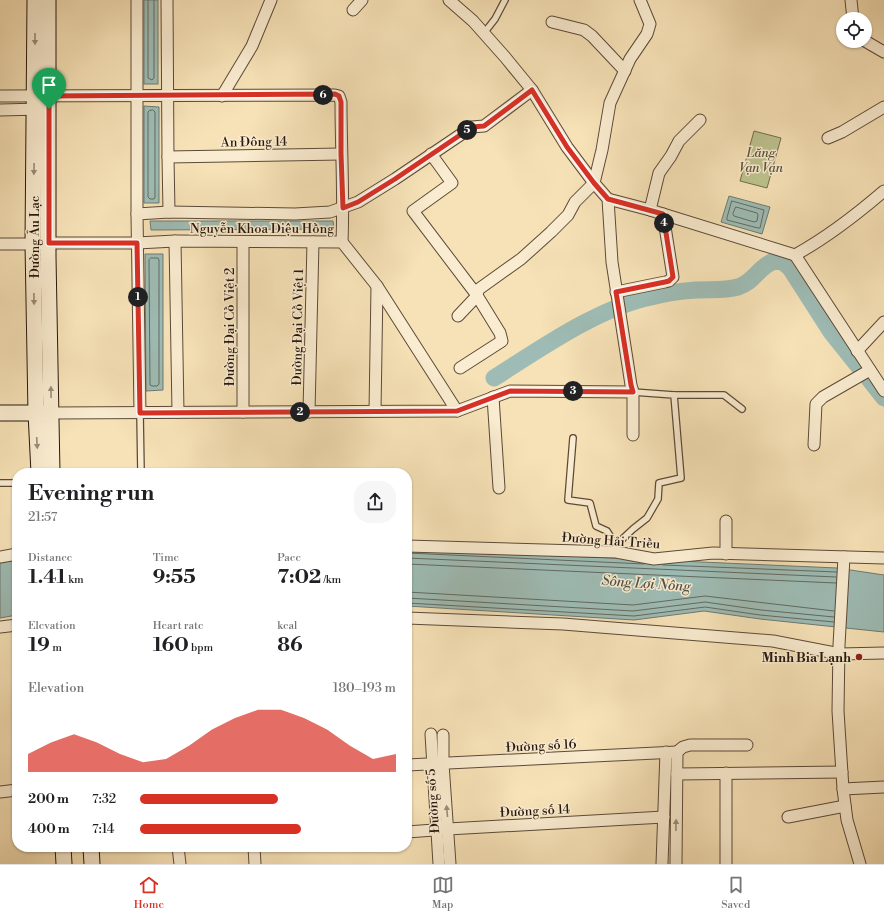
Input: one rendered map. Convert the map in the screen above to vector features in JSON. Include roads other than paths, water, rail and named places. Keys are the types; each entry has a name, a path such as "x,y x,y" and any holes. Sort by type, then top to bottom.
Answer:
{"street":[{"name":"Đường Âu Lạc","path":"35,0 49,243 44,413 39,468"},
{"name":"Đường Âu Lạc","path":"48,0 33,244 44,413 51,468"},
{"path":"137,0 137,243 140,413"},
{"path":"167,0 169,212"},
{"path":"222,96 252,46 271,0"},
{"path":"353,10 362,0"},
{"path":"449,0 473,21 532,90 567,147 608,199 650,210 795,255 884,391"},
{"path":"458,316 475,298 479,289 521,259 552,232 568,215 575,202 594,183 602,150 610,103 630,59 647,34 650,24 640,0"},
{"path":"851,0 852,12"},
{"path":"552,22 575,27 588,33 625,71"},
{"path":"872,45 884,52"},
{"path":"137,214 169,212 295,214 330,212 343,208 358,202 395,179 472,127 484,126 532,90"},
{"path":"0,110 42,102 137,96 335,94 339,96 341,102 343,208 342,242"},
{"path":"0,96 42,102"},
{"path":"828,138 842,132 884,107"},
{"path":"650,210 659,173 679,141 700,120"},
{"name":"An Đông 14","path":"168,157 341,154"},
{"path":"431,154 452,183 413,211 476,294 500,333 502,341 460,368"},
{"path":"795,255 816,244 854,216 884,191"},
{"path":"608,199 612,262 633,392 633,435"},
{"path":"617,295 669,281 673,277 663,214"},
{"path":"175,241 178,412"},
{"name":"Nguyễn Khoa Diệu Hồng","path":"0,244 137,243 175,241 342,242 377,286 457,411"},
{"name":"Đường Đại Cồ Việt 2","path":"243,242 243,412"},
{"name":"Đường Đại Cồ Việt 1","path":"310,412 313,242"},
{"path":"375,411 377,286"},
{"path":"857,351 884,322"},
{"path":"814,445 816,404 818,401 823,396 870,370"},
{"path":"0,413 457,411 510,391 633,392"},
{"path":"493,397 499,488"},
{"path":"726,521 726,554"},
{"name":"Đường Hải Triều","path":"412,546 616,549 654,559 713,553 844,562 884,558"},
{"path":"0,557 12,555"},
{"path":"844,562 838,711 843,789 847,820 860,864"},
{"path":"412,618 563,624 773,641 840,650 884,653"},
{"path":"0,627 12,626"},
{"name":"Đường số 5","path":"431,734 438,764 448,829 450,864"},
{"name":"Đường số 5","path":"439,864 437,830 438,764 443,735"},
{"name":"Đường số 16","path":"412,765 672,752 690,745 747,745"},
{"path":"672,752 677,774 676,864"},
{"path":"662,864 664,817 672,752"},
{"path":"677,774 842,772"},
{"path":"726,773 726,864"},
{"path":"843,789 884,787"},
{"path":"0,792 12,791"},
{"path":"788,817 845,806"},
{"name":"Đường số 14","path":"412,832 664,817"},
{"path":"63,852 64,864"},
{"path":"92,852 92,864"},
{"path":"179,852 180,864"},
{"path":"254,852 255,864"}],"lane":[{"path":"484,33 495,20 505,0"},
{"path":"633,392 724,396 742,409"},
{"path":"573,438 568,500 590,504 596,526 607,531 616,549 633,529 647,518 658,499 659,483 681,478 674,395"},
{"path":"140,413 141,468"},
{"path":"0,483 12,483"}],"water":[{"path":"144,0 158,0 158,84 144,84"},
{"path":"144,106 159,107 159,203 144,203"},
{"path":"729,196 770,207 762,234 721,222"},
{"path":"150,221 333,221 334,229 151,230"},
{"path":"145,254 163,254 163,390 146,391"},
{"name":"Sông Lợi Nông","path":"412,549 837,568 884,575 884,632 760,619 704,611 634,620 412,606"},
{"path":"12,561 12,616 0,618 0,562"}],"waterway":[{"path":"494,378 570,331 611,310 631,302 667,293 738,287 752,279 767,264 782,261 790,268 831,332 859,367"},
{"path":"869,379 884,398"}],"place":[{"name":"Minh Bia Lạnh","path":"859,657"}],"park label":[{"name":"Lăng Vạn Vạn","path":"761,160"}]}
